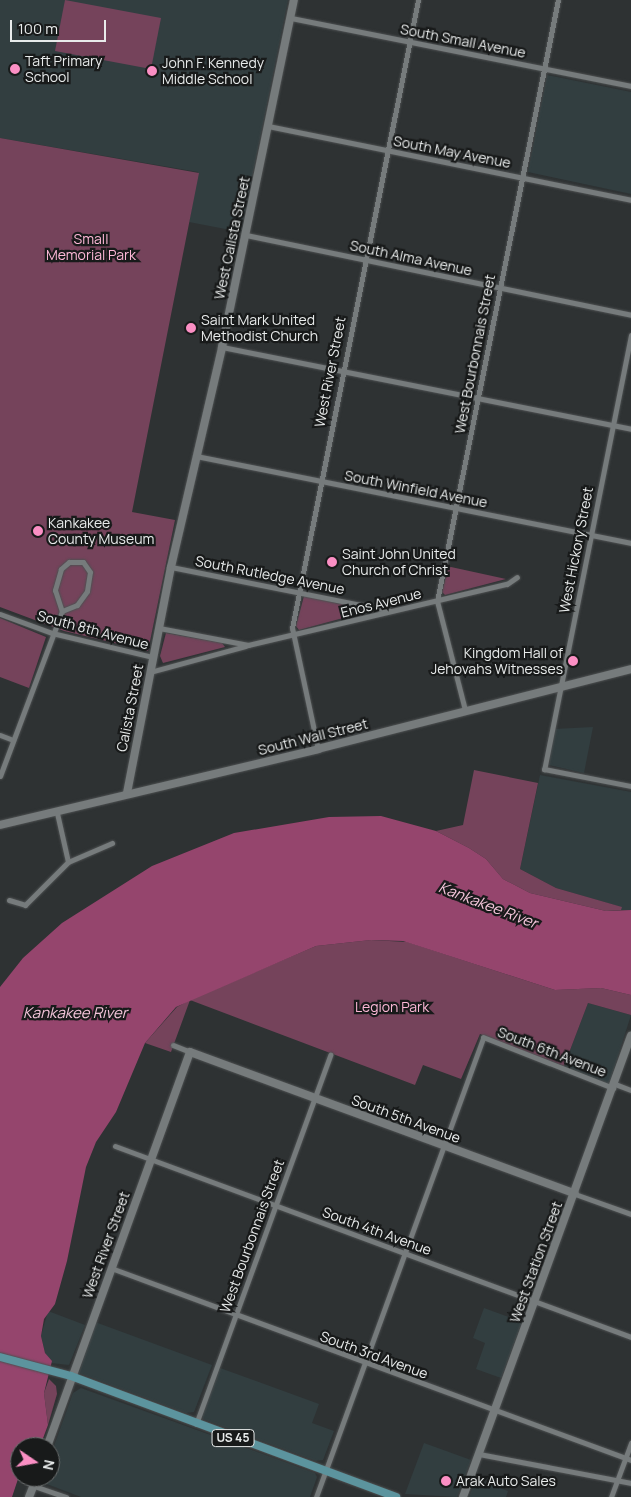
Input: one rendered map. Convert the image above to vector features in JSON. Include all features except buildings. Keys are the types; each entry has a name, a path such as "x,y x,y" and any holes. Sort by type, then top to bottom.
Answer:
{"main road":[{"name":"US 45","path":"0,1357 71,1376 396,1497"}],"street":[{"name":"West Calista Street","path":"159,628 171,567 222,347 294,0"},
{"name":"West River Street","path":"318,749 292,636 298,592 418,0"},
{"name":"West Bourbonnais Street","path":"464,710 437,601 558,0"},
{"name":"South Small Avenue","path":"291,18 631,86"},
{"name":"South May Avenue","path":"268,126 631,200"},
{"name":"South Alma Avenue","path":"246,235 631,315"},
{"name":"West Hickory Street","path":"631,335 544,769 631,786"},
{"path":"222,347 631,429"},
{"name":"South Winfield Avenue","path":"196,456 631,543"},
{"path":"0,776 52,633 62,611 55,590 61,569 69,562 82,562 90,572 87,591 77,605 62,611"},
{"name":"South Rutledge Avenue","path":"171,567 394,612"},
{"name":"Enos Avenue","path":"150,672 248,645 507,584 517,577"},
{"name":"South 8th Avenue","path":"0,614 52,633 153,657"},
{"name":"Enos Avenue","path":"159,628 248,645"},
{"name":"Calista Street","path":"127,793 159,628"},
{"name":"South Wall Street","path":"0,825 127,793 318,749 464,710 560,688 631,669"},
{"path":"0,735 13,740"},
{"path":"57,812 68,862"},
{"path":"9,900 25,905 68,862 112,843"},
{"name":"West Station Street","path":"463,1497 615,1086 631,1036"},
{"name":"South 6th Avenue","path":"444,1146 483,1037 615,1086 631,1090"},
{"name":"South 5th Avenue","path":"173,1045 314,1099 631,1214"},
{"name":"West River Street","path":"50,1437 110,1268 190,1052"},
{"name":"West Bourbonnais Street","path":"196,1424 330,1055"},
{"name":"South 4th Avenue","path":"115,1146 631,1337"},
{"path":"316,1497 444,1146"},
{"name":"South 3rd Avenue","path":"110,1268 365,1364 628,1459"},
{"path":"611,1497 628,1459 631,1443"},
{"path":"479,1454 631,1483"},
{"path":"37,1487 66,1497"}],"shaded area":[{"name":"John F. Kennedy Middle School","path":"0,0 288,0 241,232 189,222 198,172 0,138"},
{"path":"547,75 631,92 631,194 528,172"},
{"path":"593,727 584,773 549,765 554,729"},
{"path":"540,775 631,792 631,910 621,910 621,907 556,888 520,869"},
{"path":"588,1003 631,1015 609,1084 564,1066"},
{"path":"484,1308 522,1322 501,1378 476,1369 485,1343 473,1338"},
{"path":"48,1311 85,1325 69,1365 51,1363 45,1353 41,1336"},
{"path":"95,1322 212,1365 194,1412 186,1413 79,1373"},
{"path":"220,1368 319,1404 312,1423 334,1431 323,1460 316,1461 203,1419 202,1415"},
{"path":"81,1388 315,1473 317,1477 310,1497 81,1497 55,1487 60,1487 60,1437 57,1437 73,1393"},
{"path":"424,1443 471,1460 457,1497 405,1494"},
{"path":"476,1479 508,1491 506,1497 469,1497"}],"green space":[{"path":"65,0 161,18 151,69 55,51"},
{"name":"Small Memorial Park","path":"0,138 199,173 132,512 175,520 148,651 64,631 0,607"},
{"path":"451,567 506,579 445,595 442,592 448,568"},
{"path":"304,596 369,611 299,630 296,626"},
{"path":"0,618 46,637 29,688 0,677"},
{"path":"166,633 222,643 225,647 163,663 160,656"},
{"path":"474,770 538,783 520,869 556,888 622,907 621,910 606,911 530,893 503,879 486,859 436,831 463,825"},
{"name":"Legion Park","path":"371,940 407,942 555,990 601,988 631,995 631,1015 588,1003 564,1066 480,1034 461,1079 423,1065 415,1085 190,1000 316,946"},
{"path":"190,1000 171,1052 145,1043 177,1007"},
{"path":"49,1379 56,1386 57,1394 48,1425 44,1393"}],"water":[{"name":"Kankakee River","path":"381,816 436,831 486,859 503,879 530,893 606,911 631,910 631,995 601,988 555,990 403,941 371,940 316,946 176,1007 145,1043 116,1112 96,1142 86,1167 67,1261 55,1304 44,1319 41,1336 45,1353 52,1361 44,1393 48,1425 44,1437 10,1437 10,1487 15,1487 12,1497 0,1497 0,987 23,958 62,923 152,866 234,833 329,817"}],"place":[{"name":"Taft Primary School","path":"15,69"},
{"name":"John F. Kennedy Middle School","path":"152,71"},
{"name":"Saint Mark United Methodist Church","path":"191,328"},
{"name":"Kankakee County Museum","path":"38,531"},
{"name":"Saint John United Church of Christ","path":"332,562"},
{"name":"Kingdom Hall of Jehovahs Witnesses","path":"573,661"},
{"name":"Arak Auto Sales","path":"446,1481"}]}
